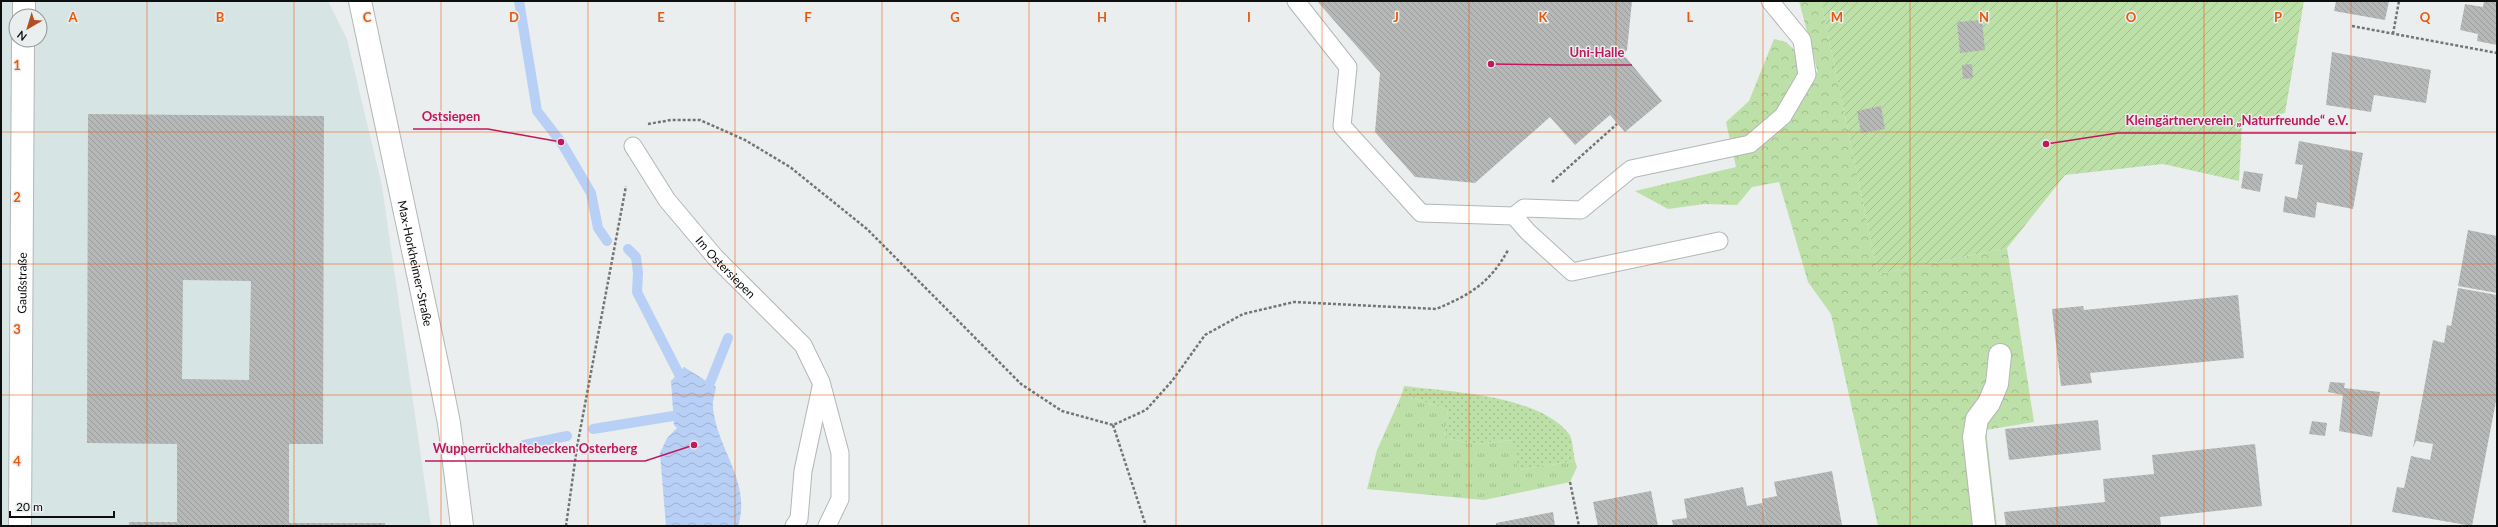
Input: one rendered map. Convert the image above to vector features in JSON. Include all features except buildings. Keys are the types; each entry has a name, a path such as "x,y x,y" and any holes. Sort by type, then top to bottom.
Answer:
{"street":[{"name":"Max-Horkheimer-Straße","path":"360,1 449,423 462,526"},
{"name":"Gaußstraße","path":"20,526 23,48"},
{"path":"1984,526 1974,437 1977,419 1988,403 1997,384 2000,355"}],"lane":[{"path":"1296,1 1348,67 1342,126 1421,213 1514,216 1524,208 1580,210 1631,168 1750,144 1783,116 1807,75 1802,40 1770,1"},
{"name":"Im Ostersiepen","path":"633,146 667,200 715,257 803,344 821,382 840,453 840,499 827,526"},
{"path":"1514,216 1528,232 1572,272 1719,241"},
{"path":"794,526 799,519 803,471 821,382"}],"path":[{"path":"2393,34 2399,1"},
{"path":"2352,26 2497,53"},
{"path":"643,125 671,120 700,120 745,140 790,167 867,229 1021,384 1062,411 1113,425 1146,410 1172,381 1205,335 1243,314 1294,302 1436,309 1456,301 1481,286 1498,269 1508,248 1514,216"},
{"path":"1582,154 1617,124"},
{"path":"566,526 577,447 613,255"},
{"path":"1113,425 1146,526"},
{"path":"1570,482 1579,526"}],"shaded area":[{"path":"1,1 328,1 347,39 382,186 431,526 1,526"}],"green space":[{"path":"1799,1 1821,1 1878,274 2007,248 2034,422 1986,430 1997,526 1878,526 1831,314 1808,282 1779,182 1752,187 1737,205 1704,204 1668,209 1635,191 1736,167 1726,122 1749,101 1774,39 1786,42 1818,73"},
{"path":"1821,1 2304,1 2285,113 2242,124 2239,181 2163,164 2065,175 2007,248 1878,274"},
{"path":"1404,386 1493,398 1516,403 1537,411 1555,421 1569,434 1575,461 1518,470 1512,440 1477,444 1444,438 1448,410 1402,394"},
{"path":"1402,394 1448,410 1444,438 1477,444 1513,440 1518,470 1575,461 1577,467 1570,482 1484,500 1367,489 1377,450"}],"water":[{"path":"684,367 716,387 713,406 716,423 741,495 741,510 738,526 666,526 660,453 667,438 677,428 674,425 671,381"}],"waterway":[{"path":"519,1 537,111 561,142 591,193 598,228 607,241"},
{"path":"628,249 636,257 638,273 637,292 679,374"},
{"path":"710,383 728,338"},
{"path":"593,429 673,416"},
{"path":"524,445 567,436"}],"place":[{"name":"Uni-Halle","path":"1491,64"},
{"name":"Ostsiepen","path":"561,142"},
{"name":"Kleingärtnerverein „Naturfreunde“ e.V.","path":"2046,144"},
{"name":"Wupperrückhaltebecken Osterberg","path":"694,445"}]}
